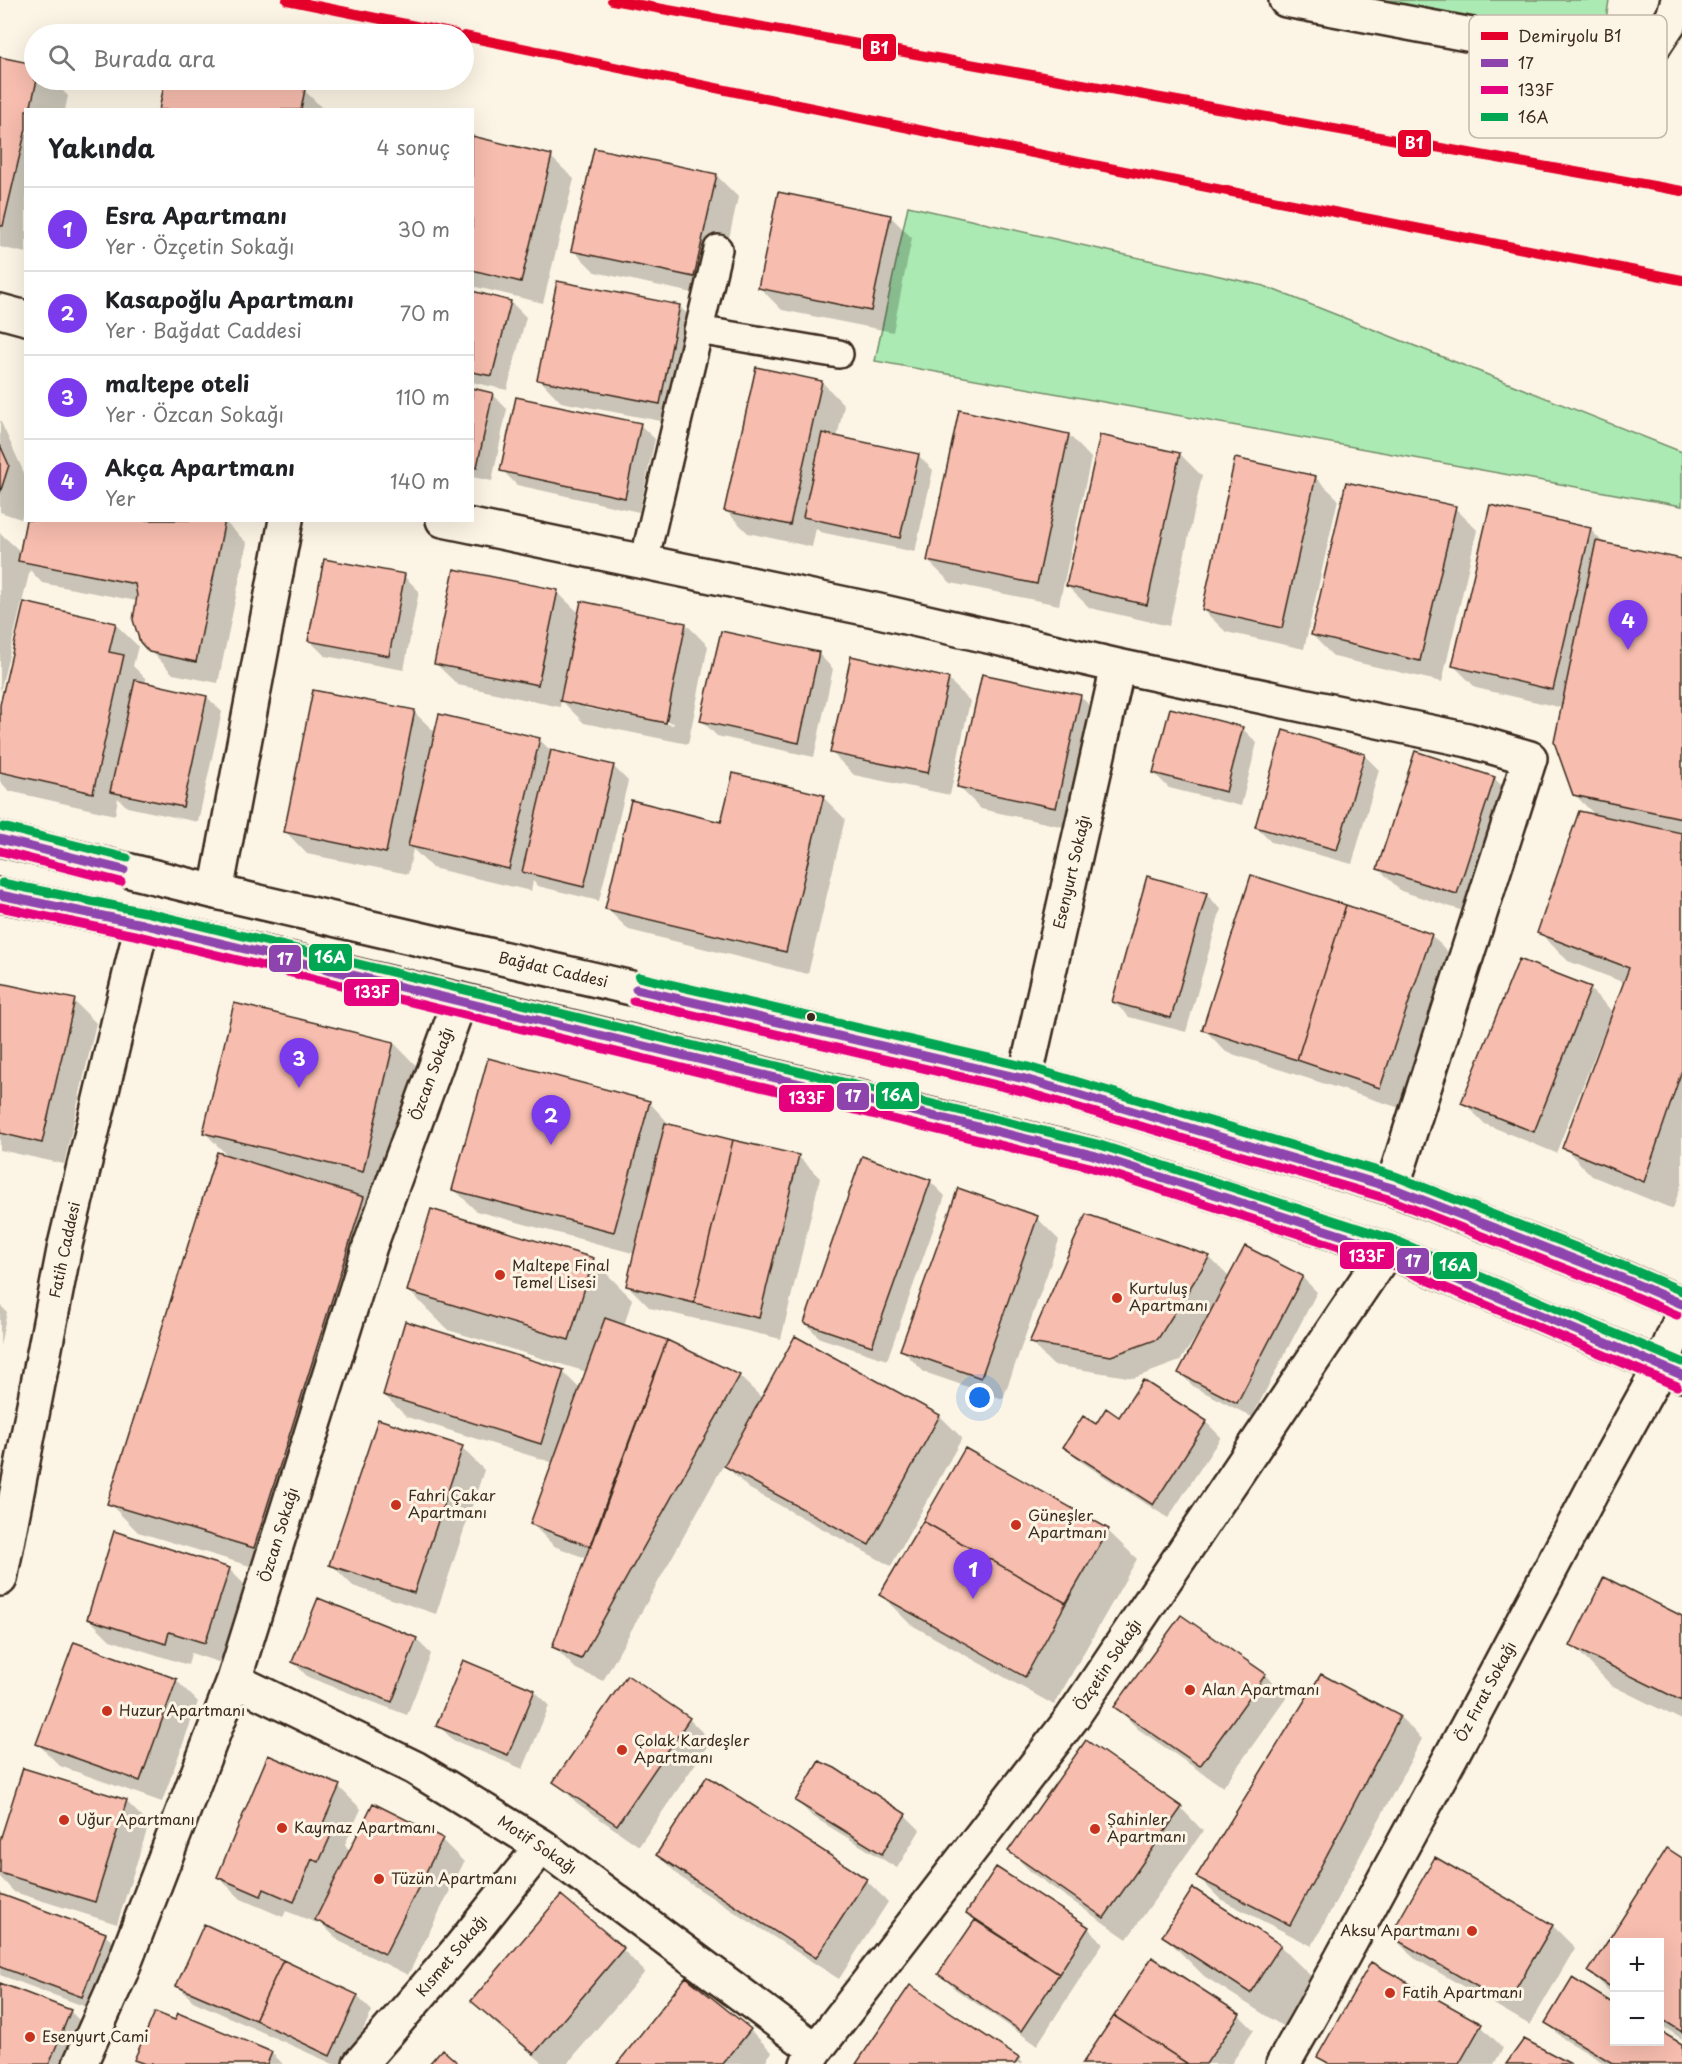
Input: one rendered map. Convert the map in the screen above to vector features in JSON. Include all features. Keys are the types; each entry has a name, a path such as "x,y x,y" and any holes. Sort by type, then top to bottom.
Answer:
{"street":[{"path":"1286,0 1469,34"},
{"path":"1667,26 1673,17 1678,0"},
{"path":"0,311 24,317"},
{"path":"216,892 286,522"},
{"path":"453,522 879,610 1118,666 1468,741 1530,758 1392,1188"},
{"name":"Esenyurt Sokağı","path":"1025,1078 1118,666"},
{"name":"Bağdat Caddesi","path":"0,839 216,892 1025,1078 1392,1188 1622,1278 1682,1304"},
{"path":"0,895 142,924 1093,1155 1387,1250 1671,1371"},
{"name":"Fatih Caddesi","path":"0,1579 65,1245 142,924"},
{"name":"Özcan Sokağı","path":"80,2064 121,1972 234,1680 370,1246 460,1000"},
{"name":"Özçetin Sokağı","path":"812,2057 1072,1718 1387,1250"},
{"name":"Öz Fırat Sokağı","path":"1283,2064 1600,1476 1671,1371 1682,1316"},
{"name":"Motif Sokağı","path":"234,1680 414,1768 542,1846 812,2057"},
{"name":"Kısmet Sokağı","path":"360,2064 460,1948 542,1846"}],"lane":[{"path":"644,562 718,249"},
{"path":"698,330 839,354"}],"green space":[{"path":"1371,0 1609,0 1607,15 1469,15 1469,20"},
{"path":"908,206 1264,286 1682,452 1682,506 875,361"}],"building":[{"path":"0,57 24,62 24,90 35,90 30,108 24,108 24,137 3,226 0,226"},
{"path":"163,90 305,90 301,108 159,108"},
{"path":"474,136 552,155 521,282 474,270"},
{"path":"594,148 717,174 694,277 571,251"},
{"path":"778,192 891,215 871,311 758,288"},
{"path":"557,281 680,305 660,404 537,380"},
{"path":"474,292 511,301 492,376 474,372"},
{"path":"756,367 822,381 790,525 724,511"},
{"path":"474,388 493,393 477,467 474,466"},
{"path":"516,397 641,423 625,498 500,471"},
{"path":"959,410 1069,434 1037,584 927,561"},
{"path":"822,433 919,454 900,538 803,517"},
{"path":"1100,435 1180,453 1147,605 1066,586"},
{"path":"0,445 9,465 0,493"},
{"path":"1235,458 1316,476 1282,628 1202,610"},
{"path":"1346,482 1456,506 1420,661 1311,635"},
{"path":"1490,505 1591,528 1553,690 1452,666"},
{"path":"26,522 225,522 196,662 149,652 140,642 133,620 137,596 135,584 18,561"},
{"path":"1596,541 1682,559 1682,818 1573,795 1554,742"},
{"path":"324,559 405,574 389,656 308,641"},
{"path":"454,569 558,590 538,685 434,664"},
{"path":"581,601 686,623 666,723 560,701"},
{"path":"24,602 116,623 109,652 124,655 93,793 0,772 0,705"},
{"path":"721,631 819,652 799,743 700,721"},
{"path":"851,656 949,678 928,773 830,753"},
{"path":"982,674 1081,695 1056,808 957,787"},
{"path":"135,680 207,696 183,807 110,792"},
{"path":"313,690 415,710 386,853 284,832"},
{"path":"1170,708 1243,727 1226,792 1153,773"},
{"path":"439,714 540,738 509,869 408,846"},
{"path":"1283,730 1365,754 1337,850 1255,827"},
{"path":"551,750 614,765 584,887 522,872"},
{"path":"1415,751 1495,777 1457,894 1377,869"},
{"path":"733,773 824,795 786,952 605,909 631,800 721,822"},
{"path":"1579,811 1682,833 1682,1070 1644,1182 1562,1148 1629,968 1537,933"},
{"path":"1251,875 1346,905 1297,1060 1202,1030"},
{"path":"1147,876 1207,893 1171,1018 1112,1002"},
{"path":"1346,905 1432,934 1380,1088 1297,1060"},
{"path":"1519,959 1591,987 1534,1132 1461,1103"},
{"path":"0,983 75,999 42,1143 0,1133"},
{"path":"234,1003 394,1042 363,1172 203,1133"},
{"path":"488,1058 650,1101 614,1232 452,1190"},
{"path":"665,1123 733,1140 694,1303 626,1286"},
{"path":"733,1140 799,1155 759,1318 694,1303"},
{"path":"217,1152 364,1197 254,1548 107,1504"},
{"path":"862,1156 931,1180 872,1346 804,1323"},
{"path":"958,1188 1038,1216 981,1378 900,1350"},
{"name":"Maltepe Final Temel Lisesi","path":"431,1209 594,1258 569,1340 407,1291"},
{"name":"Kurtuluş Apartmanı","path":"1086,1214 1210,1256 1158,1339 1111,1356 1029,1343"},
{"path":"1245,1246 1303,1276 1237,1403 1178,1373"},
{"path":"605,1318 667,1340 591,1547 530,1524"},
{"path":"405,1321 564,1370 541,1444 383,1395"},
{"path":"795,1336 940,1415 869,1545 724,1466"},
{"path":"667,1340 740,1375 581,1659 552,1647"},
{"path":"1143,1380 1207,1421 1153,1505 1063,1447 1083,1416 1096,1424 1106,1408 1119,1417"},
{"name":"Fahri Çakar Apartmanı","path":"378,1419 463,1446 414,1593 329,1565"},
{"name":"Güneşler Apartmanı","path":"965,1448 1109,1529 1066,1603 923,1521"},
{"path":"923,1521 1066,1603 1025,1677 879,1595"},
{"path":"114,1531 230,1568 205,1643 169,1632 166,1644 87,1619"},
{"path":"1604,1577 1682,1616 1682,1701 1570,1646"},
{"path":"318,1598 417,1638 392,1702 292,1662"},
{"name":"Alan Apartmanı","path":"1181,1615 1266,1674 1200,1766 1114,1707"},
{"name":"Huzur Apartmanı","path":"74,1642 177,1679 140,1781 36,1744"},
{"path":"463,1660 535,1690 508,1755 436,1726"},
{"path":"1321,1674 1400,1716 1290,1925 1196,1877"},
{"name":"Çolak Kardeşler Apartmanı","path":"627,1675 690,1718 617,1825 553,1782"},
{"name":"Şahinler Apartmanı","path":"1086,1740 1182,1807 1104,1918 1008,1851"},
{"name":"Kaymaz Apartmanı","path":"268,1755 340,1785 324,1821 331,1835 319,1862 312,1859 294,1902 264,1889 261,1896 217,1877"},
{"path":"819,1761 835,1768 906,1814 882,1854 795,1801"},
{"name":"Uğur Apartmanı","path":"23,1768 127,1800 95,1902 0,1873 0,1840"},
{"path":"707,1776 867,1879 816,1958 656,1855"},
{"name":"Tüzün Apartmanı","path":"373,1803 443,1838 385,1954 315,1920"},
{"path":"1667,1848 1682,1858 1682,2032 1664,2021 1664,1938 1610,1938 1610,1986 1588,1972"},
{"name":"Aksu Apartmanı","path":"1435,1857 1553,1925 1507,2004 1390,1936"},
{"path":"996,1867 1089,1927 1059,1974 966,1913"},
{"path":"1193,1888 1281,1945 1250,1993 1162,1936"},
{"path":"0,1894 106,1933 82,1997 0,1967"},
{"path":"561,1895 624,1948 534,2054 471,2001"},
{"path":"975,1920 1059,1974 1021,2031 938,1974"},
{"path":"204,1924 283,1960 255,2020 176,1986"},
{"path":"1152,1957 1240,2014 1206,2064 1188,2064 1114,2016"},
{"path":"283,1960 358,1995 330,2056 255,2020"},
{"name":"Fatih Apartmanı","path":"1371,1962 1482,2024 1459,2064 1330,2064 1317,2057"},
{"path":"686,1977 751,2029 723,2064 617,2064"},
{"path":"1572,1978 1610,2002 1610,2046 1664,2046 1664,2033 1682,2044 1682,2064 1614,2064 1545,2023"},
{"name":"Esenyurt Cami","path":"0,1983 71,2010 49,2064 0,2064"},
{"path":"910,1985 1019,2058 1015,2064 856,2064"},
{"path":"155,2012 175,2020 178,2013 272,2052 267,2064 145,2064 134,2060"},
{"path":"1114,2016 1188,2064 1082,2064"},
{"path":"1524,2039 1571,2064 1506,2064"},
{"path":"442,2049 459,2064 429,2064"}],"rail line":[{"name":"B1","path":"287,0 406,24"},
{"name":"B1","path":"612,0 1682,191"},
{"name":"B1","path":"474,38 982,143 1682,280"}],"transit line":[{"name":"16A","path":"3,827 127,858"},
{"name":"17","path":"0,839 124,870"},
{"name":"133F","path":"0,851 121,882"},
{"name":"16A","path":"2,883 145,912 1097,1144 1392,1239 1682,1362"},
{"name":"17","path":"0,895 142,924 1093,1155 1387,1250 1682,1375"},
{"name":"133F","path":"0,907 139,936 1090,1167 1383,1261 1677,1386"},
{"name":"16A","path":"639,977 1028,1067 1395,1176 1682,1291"},
{"name":"17","path":"636,989 1025,1079 1392,1188 1622,1278 1682,1304"},
{"name":"133F","path":"633,1001 1022,1091 1388,1199 1677,1315"}],"place":[{"name":"Akça Apartmanı","path":"1628,650"},
{"name":"maltepe oteli","path":"299,1088"},
{"name":"Kasapoğlu Apartmanı","path":"551,1145"},
{"name":"Maltepe Final Temel Lisesi","path":"500,1275"},
{"name":"Kurtuluş Apartmanı","path":"1117,1298"},
{"name":"Fahri Çakar Apartmanı","path":"396,1505"},
{"name":"Güneşler Apartmanı","path":"1016,1525"},
{"name":"Esra Apartmanı","path":"973,1599"},
{"name":"Alan Apartmanı","path":"1190,1690"},
{"name":"Huzur Apartmanı","path":"107,1711"},
{"name":"Çolak Kardeşler Apartmanı","path":"622,1750"},
{"name":"Uğur Apartmanı","path":"64,1820"},
{"name":"Kaymaz Apartmanı","path":"282,1828"},
{"name":"Şahinler Apartmanı","path":"1095,1829"},
{"name":"Tüzün Apartmanı","path":"379,1879"},
{"name":"Aksu Apartmanı","path":"1472,1931"},
{"name":"Fatih Apartmanı","path":"1390,1993"},
{"name":"Esenyurt Cami","path":"30,2037"}]}
